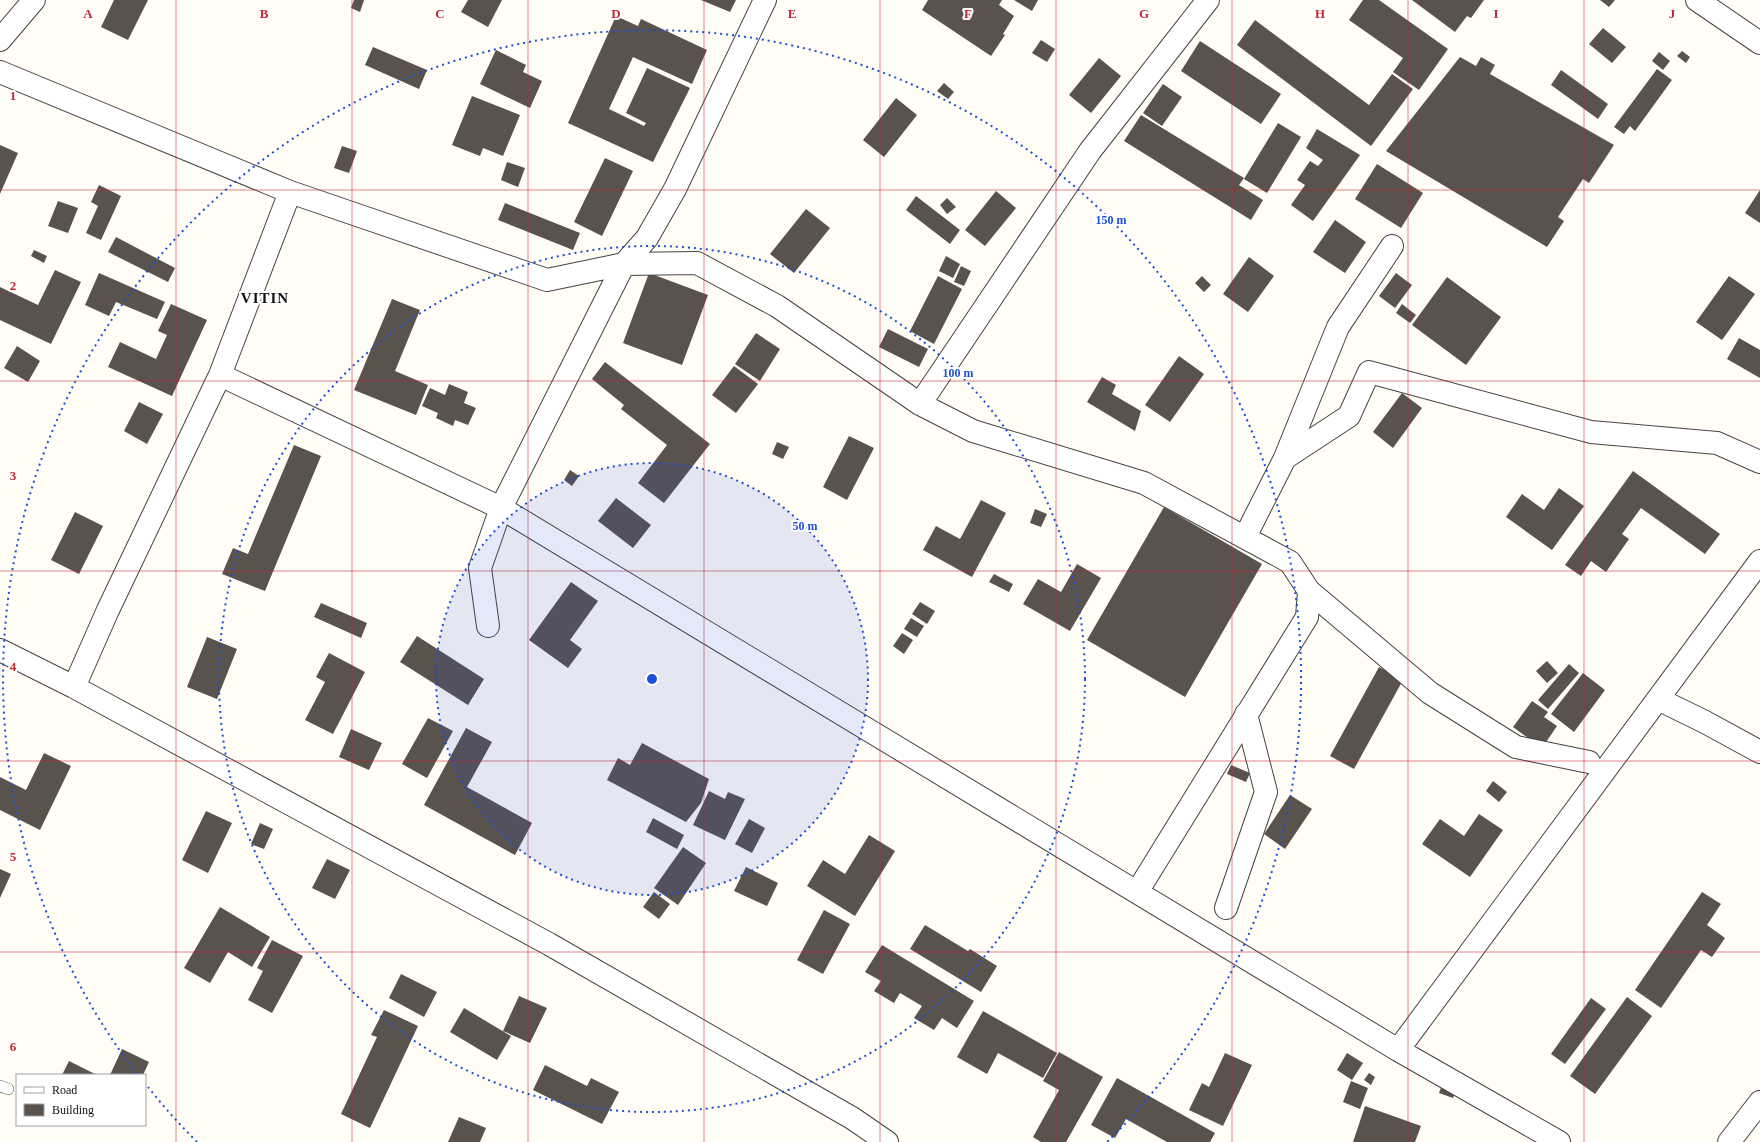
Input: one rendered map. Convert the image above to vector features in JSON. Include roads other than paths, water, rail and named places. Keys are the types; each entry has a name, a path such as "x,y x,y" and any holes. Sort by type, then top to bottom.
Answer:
{"street":[{"path":"0,40 34,0"},
{"path":"488,626 480,568 501,508 624,264 647,238 675,189 765,0"},
{"path":"920,404 1090,151 1208,0"},
{"path":"1697,0 1760,43"},
{"path":"0,72 290,192 547,280 624,264 697,263 777,306 920,404 973,431 1144,483 1290,562 1308,591 1430,693 1516,747 1589,762"},
{"path":"74,687 108,610 220,375 290,192"},
{"path":"1245,538 1285,458 1338,327 1392,246"},
{"path":"1285,458 1349,416 1369,372 1591,432 1717,443 1760,462"},
{"path":"220,375 501,508 1398,1050 1559,1142"},
{"path":"1398,1050 1760,561"},
{"path":"1137,892 1307,617 1308,591"},
{"path":"0,650 74,687 549,944 845,1114 887,1142"},
{"path":"1658,699 1705,722 1760,752"},
{"path":"1226,908 1266,792 1246,714"},
{"path":"1729,1142 1760,1102"}],"district":[{"name":"VITIN","path":"265,298"}]}
